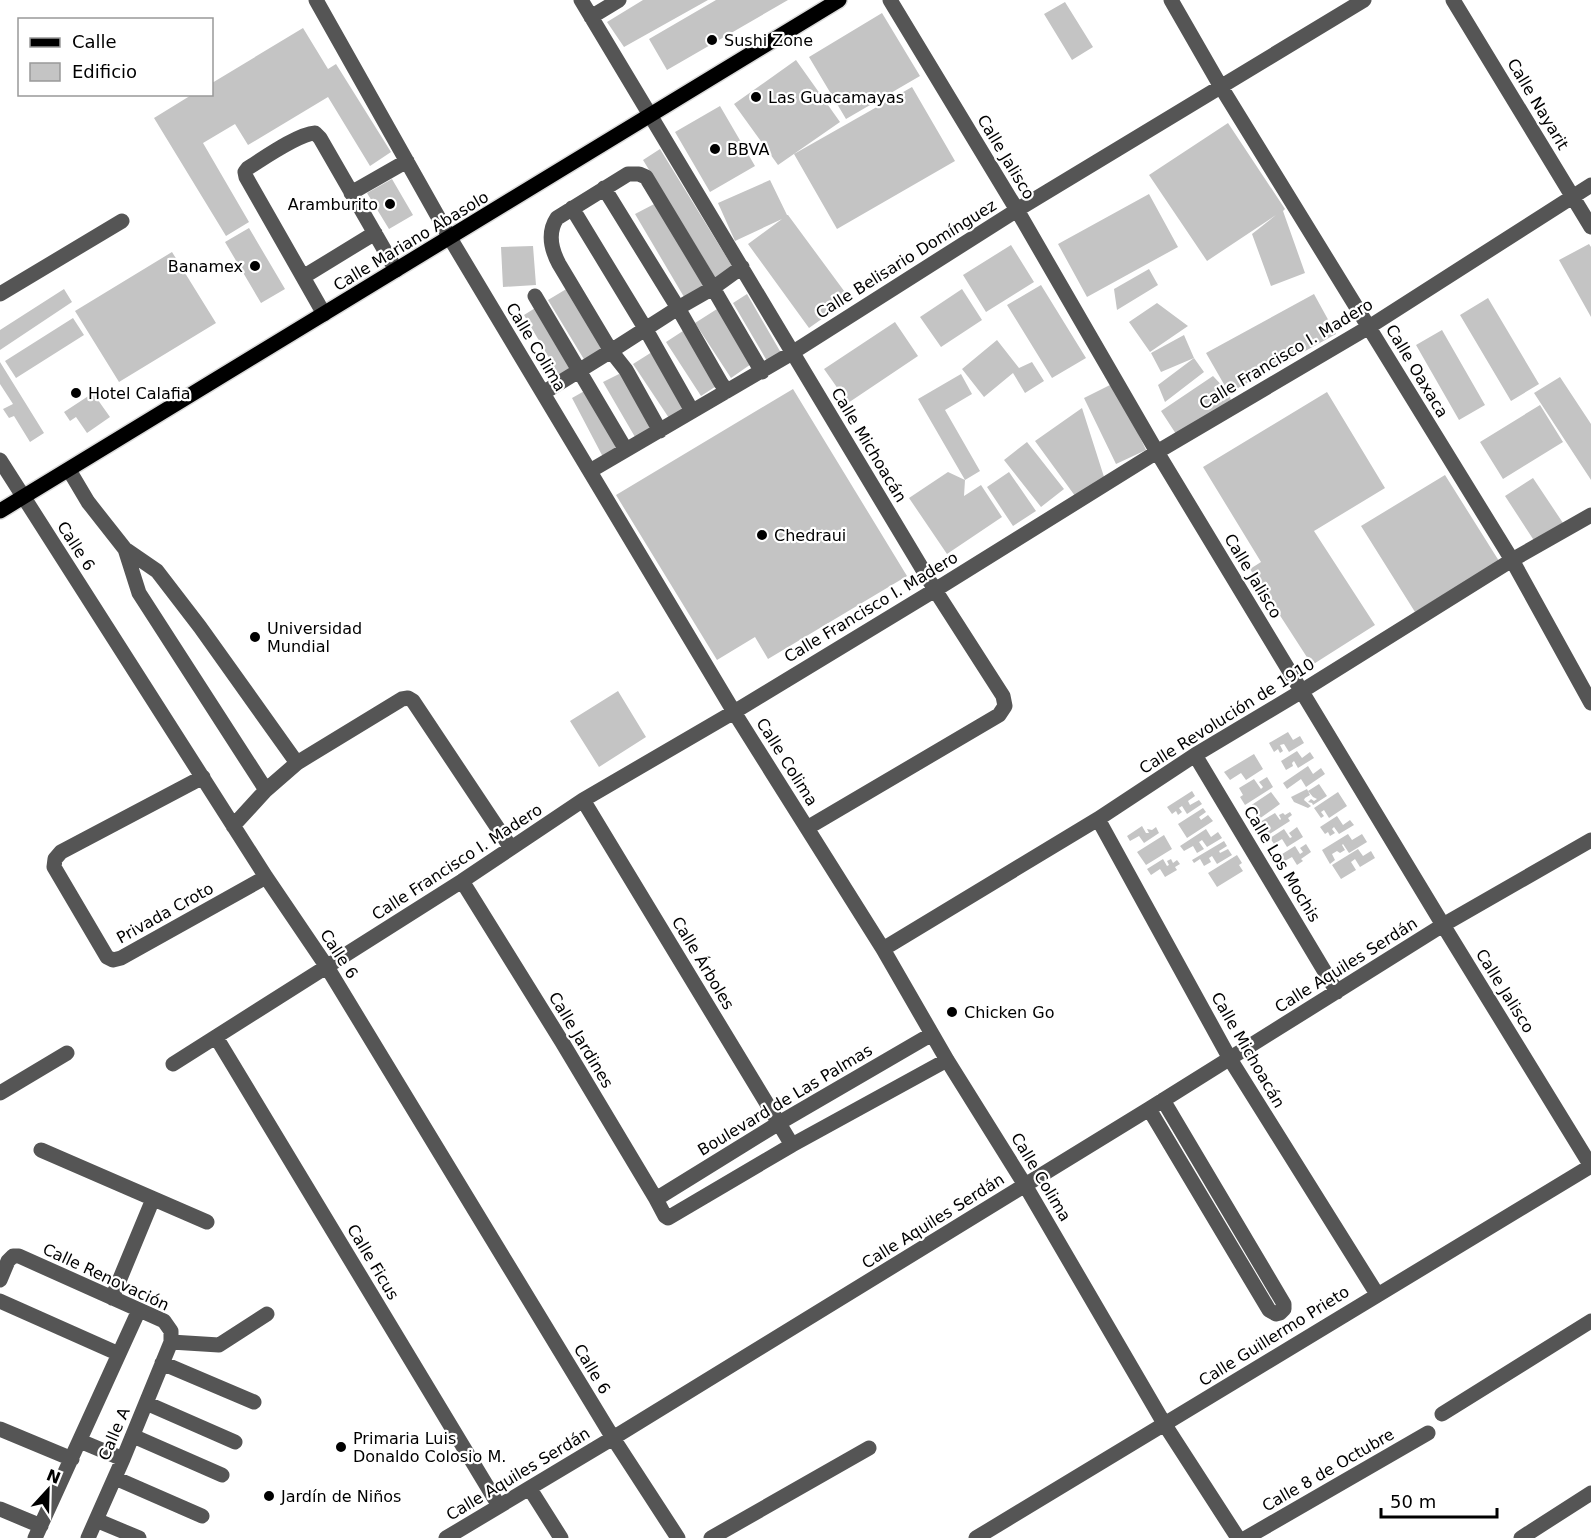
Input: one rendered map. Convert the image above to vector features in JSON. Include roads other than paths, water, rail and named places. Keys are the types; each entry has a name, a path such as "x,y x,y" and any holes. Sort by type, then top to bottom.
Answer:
{"main road":[{"name":"Calle Mariano Abasolo","path":"0,511 839,0"}],"street":[{"name":"Calle Michoacán","path":"581,0 935,590 1003,696 1005,706 999,715 807,828"},
{"path":"591,17 618,0"},
{"name":"Calle Jalisco","path":"890,0 1017,210 1157,453 1591,1166"},
{"name":"Calle Oaxaca","path":"1171,0 1221,87 1512,560 1591,702"},
{"name":"Calle Belisario Domínguez","path":"590,471 762,372 1017,210 1364,0"},
{"name":"Calle Nayarit","path":"1453,0 1591,227"},
{"name":"Calle Colima","path":"320,1 450,238 734,712 883,949 947,1060 1025,1185 1165,1425 1238,1538"},
{"path":"324,314 246,177 245,172 248,168 275,151 308,133 315,133 396,270"},
{"path":"351,193 407,161"},
{"path":"660,431 626,370 611,351 553,252 552,225 557,218 628,174 639,174 646,177 762,372"},
{"name":"Calle Francisco I. Madero","path":"173,1064 462,881 583,800 734,712 1157,453 1369,327 1591,185"},
{"path":"604,188 727,391"},
{"path":"572,208 692,411"},
{"path":"0,294 122,221"},
{"path":"303,278 375,233"},
{"path":"543,393 713,288 742,267"},
{"path":"535,296 626,450"},
{"name":"Calle 6","path":"0,460 233,826 327,967 613,1438 678,1538"},
{"path":"69,470 88,502 124,549 139,593 266,790"},
{"name":"Calle Revolución de 1910","path":"883,949 1098,819 1196,755 1512,560 1591,515"},
{"path":"124,549 157,571 297,763"},
{"path":"233,826 266,790 297,763 402,699 408,698 413,700 511,848"},
{"name":"Calle Los Mochis","path":"1196,755 1337,992"},
{"name":"Privada Croto","path":"203,777 61,852 55,859 54,867 107,957 113,960 121,958 266,877"},
{"name":"Calle Árboles","path":"583,800 792,1145"},
{"name":"Calle Michoacán","path":"1098,819 1230,1059 1377,1294"},
{"name":"Calle Aquiles Serdán","path":"446,1538 530,1489 1149,1109 1443,925 1591,840"},
{"name":"Calle Jardines","path":"462,881 562,1042 665,1216 668,1218 792,1145"},
{"name":"Boulevard de Las Palmas","path":"656,1198 778,1123 932,1034"},
{"name":"Calle Ficus","path":"216,1037 499,1506"},
{"path":"0,1094 67,1053"},
{"path":"792,1145 947,1060"},
{"path":"1163,1100 1213,1200"},
{"path":"1149,1109 1213,1200 1244,1251"},
{"path":"41,1150 207,1222"},
{"name":"Calle Guillermo Prieto","path":"976,1538 1591,1166"},
{"path":"112,1298 153,1198"},
{"name":"Calle Renovación","path":"0,1280 8,1261 13,1256 19,1256 164,1321 171,1331 171,1342"},
{"path":"0,1301 119,1354"},
{"path":"0,1509 38,1532 139,1310"},
{"path":"171,1342 219,1345 267,1314"},
{"path":"1442,1414 1591,1321"},
{"name":"Calle A","path":"88,1538 171,1342"},
{"path":"162,1363 254,1402"},
{"path":"146,1403 235,1442"},
{"path":"0,1429 72,1459"},
{"name":"Calle 8 de Octubre","path":"1246,1538 1428,1433"},
{"path":"133,1436 222,1475"},
{"path":"80,1441 123,1459"},
{"path":"711,1538 869,1448"},
{"path":"115,1478 202,1516"},
{"path":"530,1489 561,1538"},
{"path":"1521,1538 1591,1493"},
{"path":"96,1520 139,1538"}],"place":[{"name":"Sushi Zone","path":"712,40"},
{"name":"Las Guacamayas","path":"756,97"},
{"name":"BBVA","path":"715,149"},
{"name":"Aramburito","path":"390,204"},
{"name":"Banamex","path":"255,266"},
{"name":"Hotel Calafia","path":"76,393"},
{"name":"Chedraui","path":"762,535"},
{"name":"Universidad Mundial","path":"255,637"},
{"name":"Chicken Go","path":"952,1012"},
{"name":"Primaria Luis Donaldo Colosio M.","path":"341,1447"},
{"name":"Jardín de Niños","path":"269,1496"}]}
